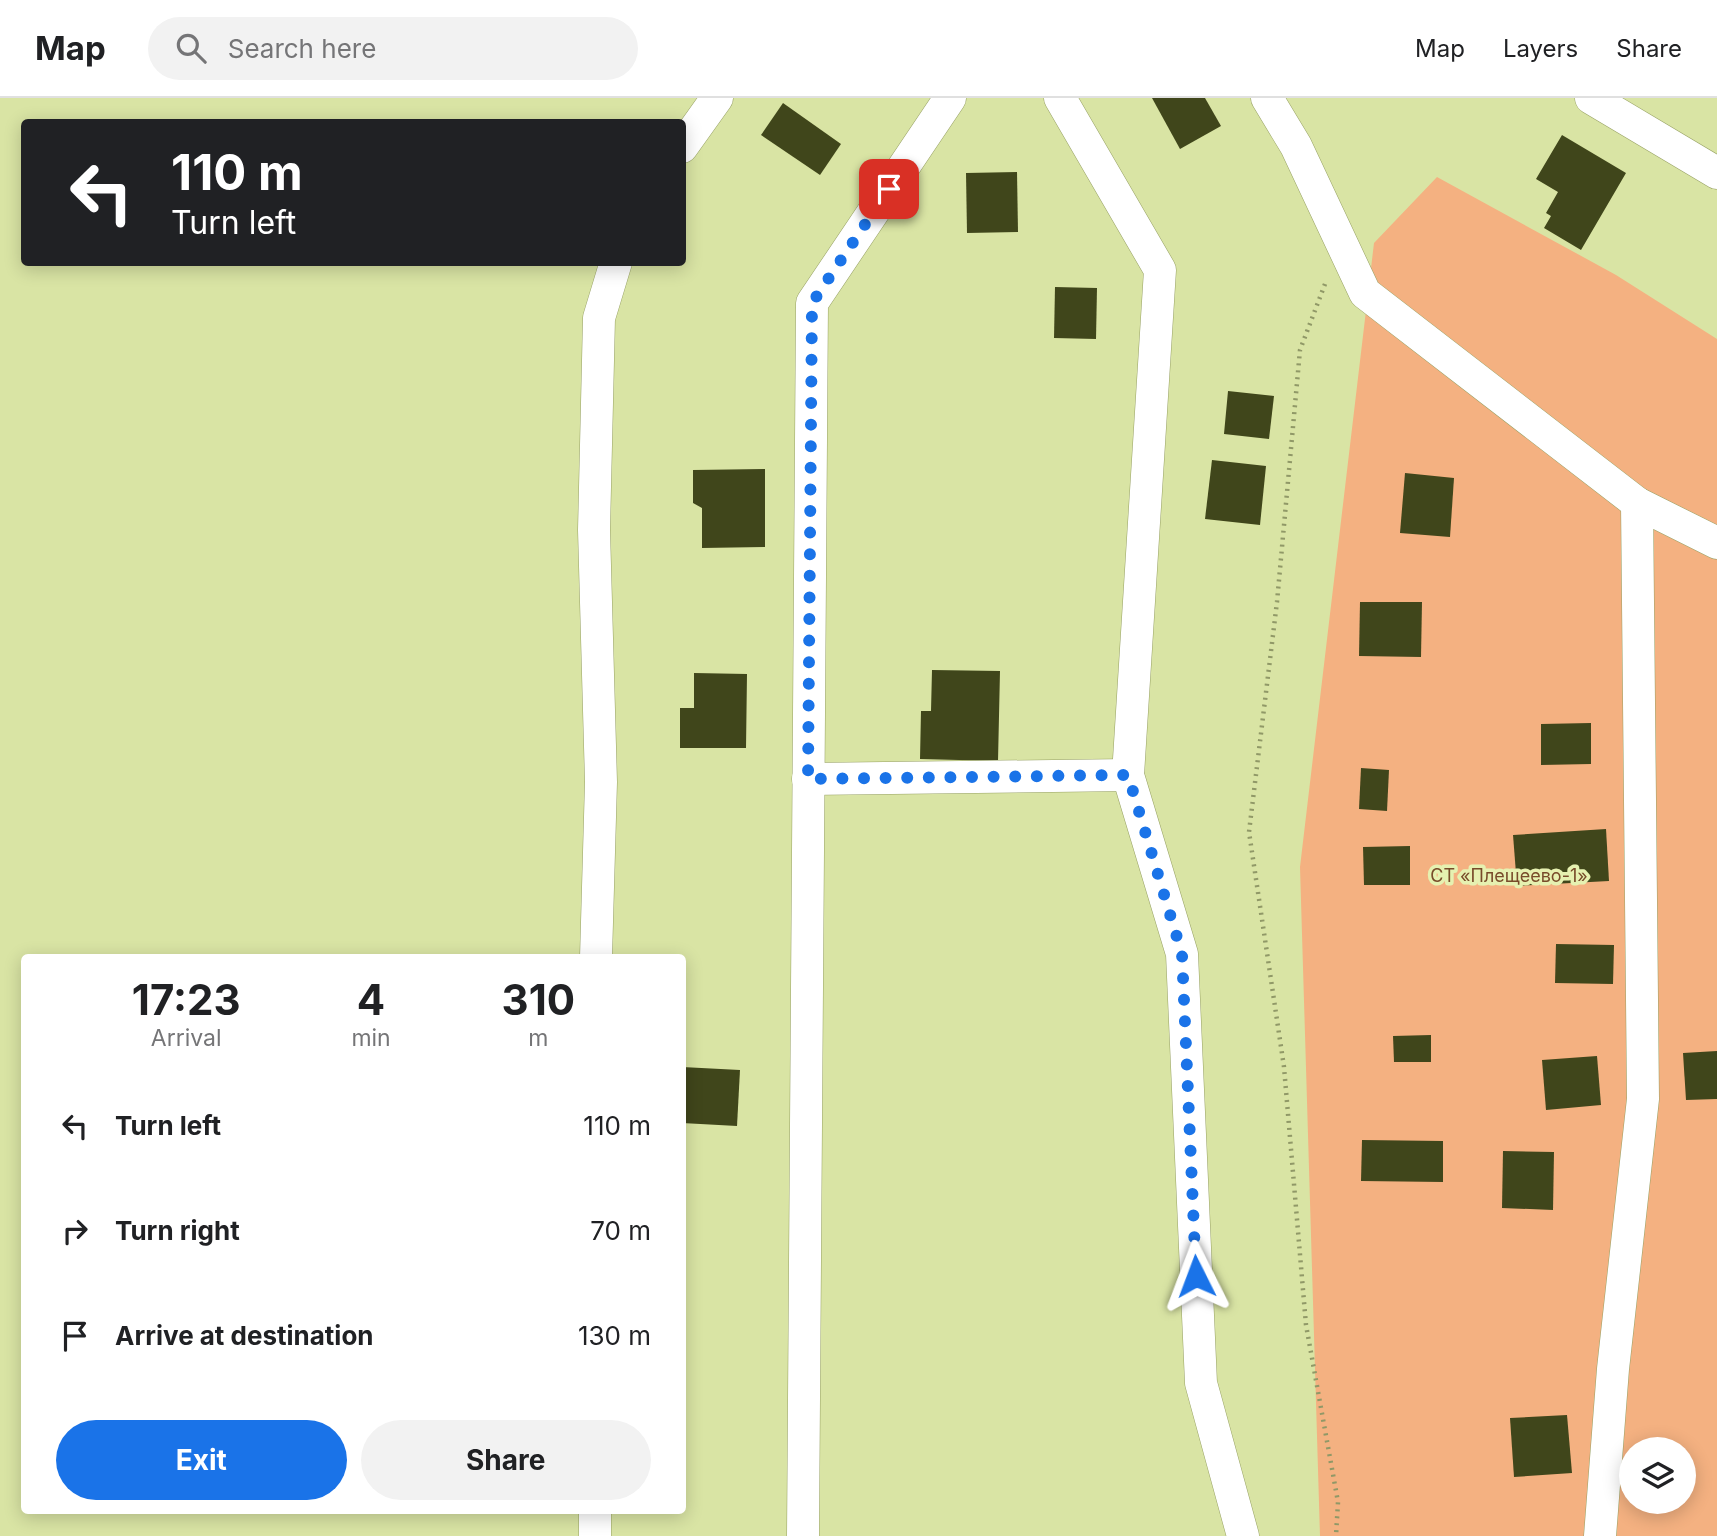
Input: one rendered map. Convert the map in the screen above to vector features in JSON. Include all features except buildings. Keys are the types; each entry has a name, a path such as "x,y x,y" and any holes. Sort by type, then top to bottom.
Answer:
{"street":[{"path":"686,141 717,98"},
{"path":"803,1536 812,303 950,98"},
{"path":"1060,98 1160,270 1128,775 1182,954 1201,1383 1243,1536"},
{"path":"1267,98 1296,146 1365,293 1637,503 1717,543"},
{"path":"1591,98 1717,173"},
{"path":"596,954 601,782 594,530 599,318 615,266"},
{"path":"1600,1536 1613,1369 1643,1099 1637,503"},
{"path":"808,779 1128,775"},
{"path":"595,1514 595,1536"}],"path":[{"path":"1336,1536 1338,1502 1306,1325 1284,1067 1249,832 1277,602 1300,350 1341,242"}],"green space":[{"name":"СТ «Плещеево-1»","path":"1437,177 1616,275 1717,339 1717,1536 1320,1536 1300,867 1374,243"}],"route":[{"path":"889,189 812,303 808,779 1128,775 1182,954 1196,1276"}]}
